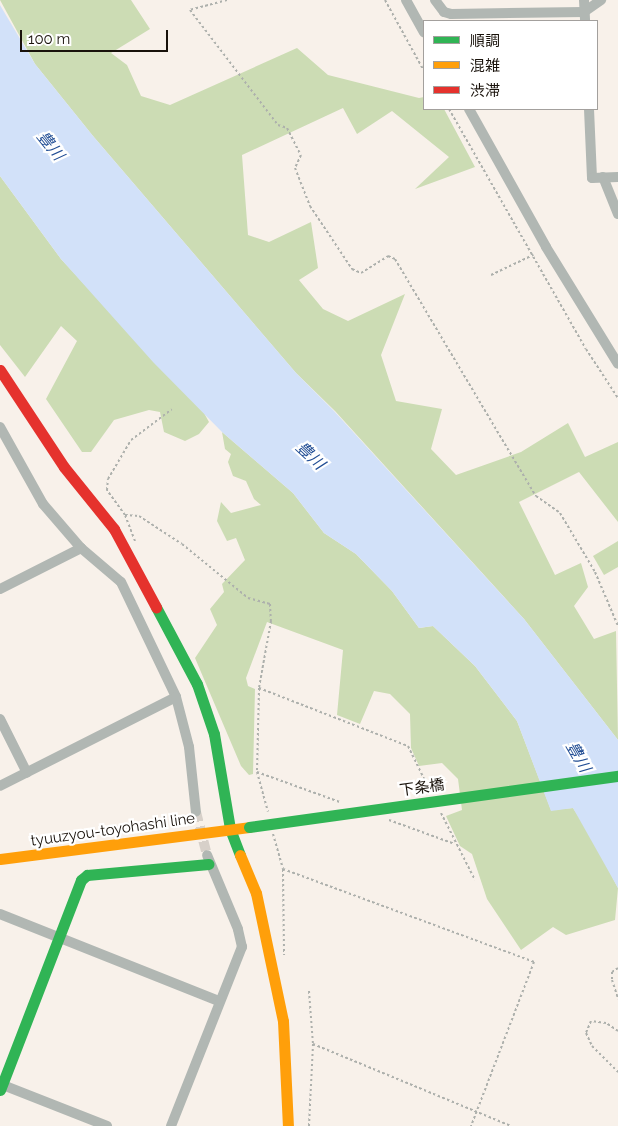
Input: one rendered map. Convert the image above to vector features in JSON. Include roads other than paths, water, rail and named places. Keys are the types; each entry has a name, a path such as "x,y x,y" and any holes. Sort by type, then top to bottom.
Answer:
{"street":[{"path":"406,0 423,30"},
{"path":"435,0 444,12 451,14 585,17 601,0"},
{"path":"584,0 585,17"},
{"path":"470,110 546,246 618,364"},
{"path":"588,110 592,178 618,177"},
{"path":"603,177 618,214"},
{"path":"0,370 64,467 114,529 196,684 214,734 230,829 256,893 269,946 283,1021 288,1126"},
{"path":"0,381 14,389"},
{"path":"0,426 43,504 81,548 121,582 176,697 190,747 196,812"},
{"path":"0,589 81,548"},
{"path":"0,786 176,697"},
{"path":"0,719 27,773"},
{"name":"下条橋","path":"230,829 618,776"},
{"name":"tyuuzyou-toyohashi line","path":"0,859 230,829"},
{"path":"107,1126 1,1086 81,880 88,875 208,860 238,929 242,947 171,1126"},
{"path":"0,914 219,1001"}],"water":[{"name":"豊川","path":"0,5 35,64 93,136 296,373 334,411 524,619 618,740 618,888 573,808 551,811 517,721 475,666 433,626 419,628 392,591 356,554 324,533 293,493 222,432 153,362 61,259 0,176"}],"tunnel":[{"path":"196,812 207,855"}]}
